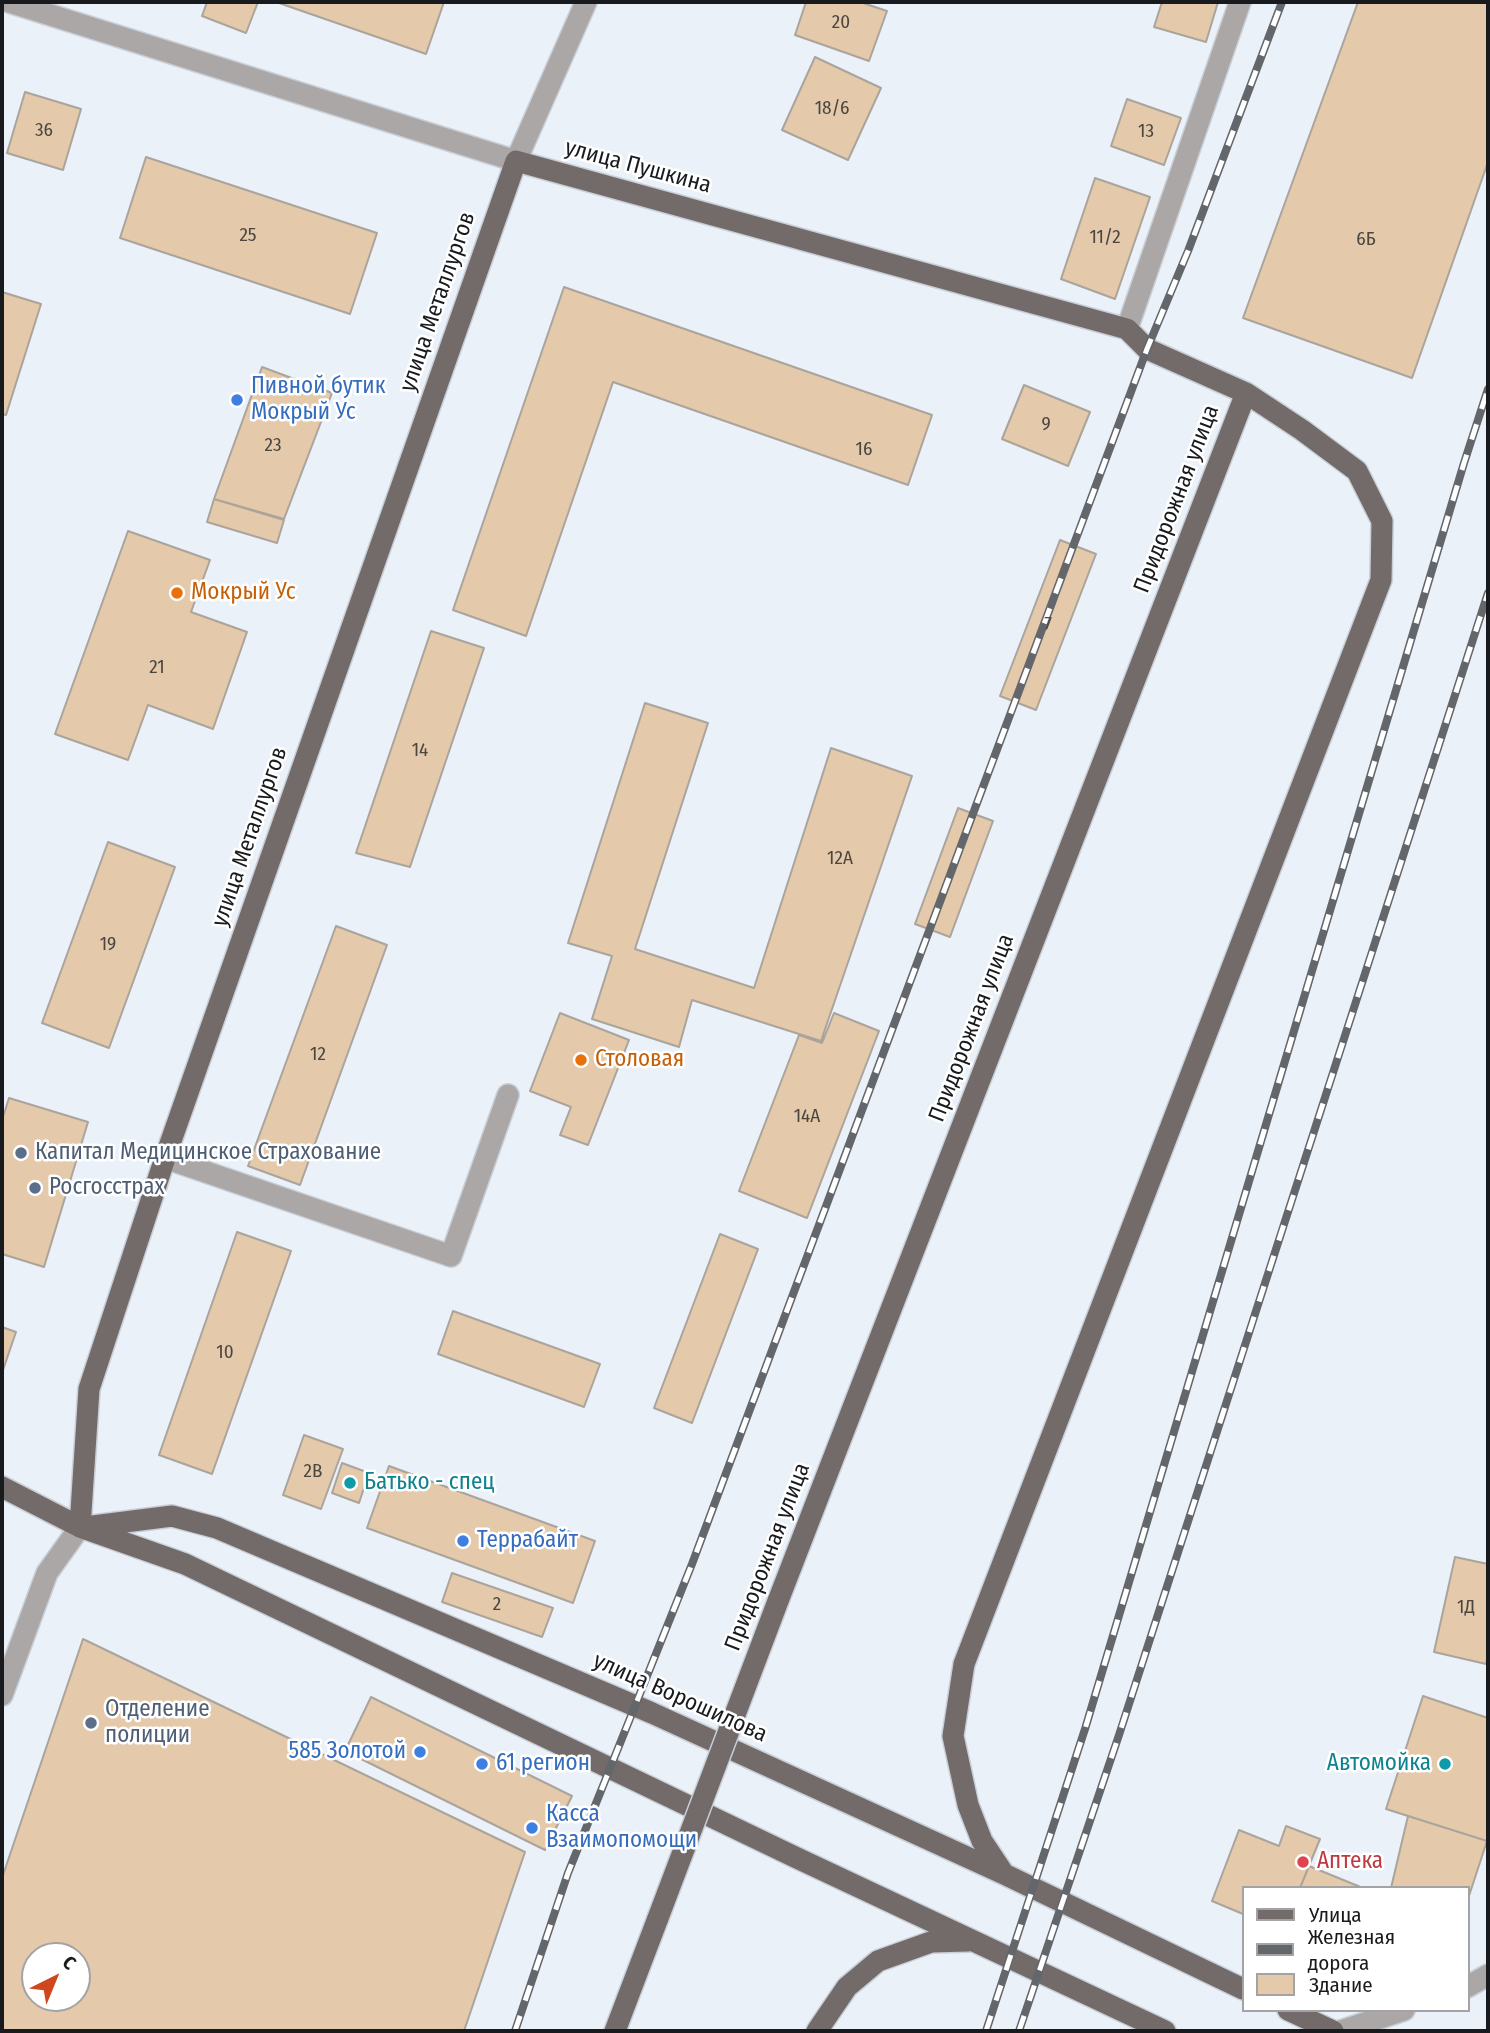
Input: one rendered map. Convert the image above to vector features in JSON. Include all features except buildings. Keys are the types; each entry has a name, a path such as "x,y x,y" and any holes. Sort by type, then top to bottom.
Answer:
{"main road":[{"name":"улица Пушкина","path":"516,161 1127,329 1147,349 1246,393"},
{"name":"улица Металлургов","path":"80,1527 89,1389 165,1158 516,161"},
{"name":"Придорожная улица","path":"615,2031 778,1601 1246,393 1357,471 1382,521 1381,580 964,1664 953,1736 968,1805 982,1841 1003,1874"},
{"path":"2,1487 80,1527 185,1564 1164,2031"},
{"name":"улица Ворошилова","path":"80,1527 172,1516 217,1528 652,1713 1003,1874 1242,1989"},
{"path":"817,2031 847,1987 878,1961 931,1942 974,1940"},
{"path":"1292,2012 1332,2031"}],"street":[{"name":"улица Пушкина","path":"9,2 516,161"},
{"name":"улица Металлургов","path":"516,161 586,2"},
{"path":"1127,329 1240,2"},
{"path":"165,1158 451,1256 508,1096"},
{"path":"2,1695 47,1573 80,1527"},
{"path":"1469,1986 1488,1975"},
{"path":"1342,2031 1398,2012"}],"railway":[{"path":"515,2031 568,1873 692,1564 1147,349 1188,251 1282,2"},
{"path":"986,2031 1085,1729 1488,389"},
{"path":"1019,2031 1119,1735 1488,593"}],"place":[{"name":"Пивной бутик Мокрый Ус","path":"237,400"},
{"name":"Мокрый Ус","path":"177,593"},
{"name":"Столовая","path":"581,1060"},
{"name":"Капитал Медицинское Страхование","path":"21,1153"},
{"name":"Росгосстрах","path":"35,1188"},
{"name":"Батько - спец","path":"350,1483"},
{"name":"Террабайт","path":"463,1541"},
{"name":"Отделение полиции","path":"91,1723"},
{"name":"585 Золотой","path":"420,1752"},
{"name":"61 регион","path":"482,1764"},
{"name":"Автомойка","path":"1445,1764"},
{"name":"Касса Взаимопомощи","path":"532,1828"},
{"name":"Аптека","path":"1303,1862"}]}
